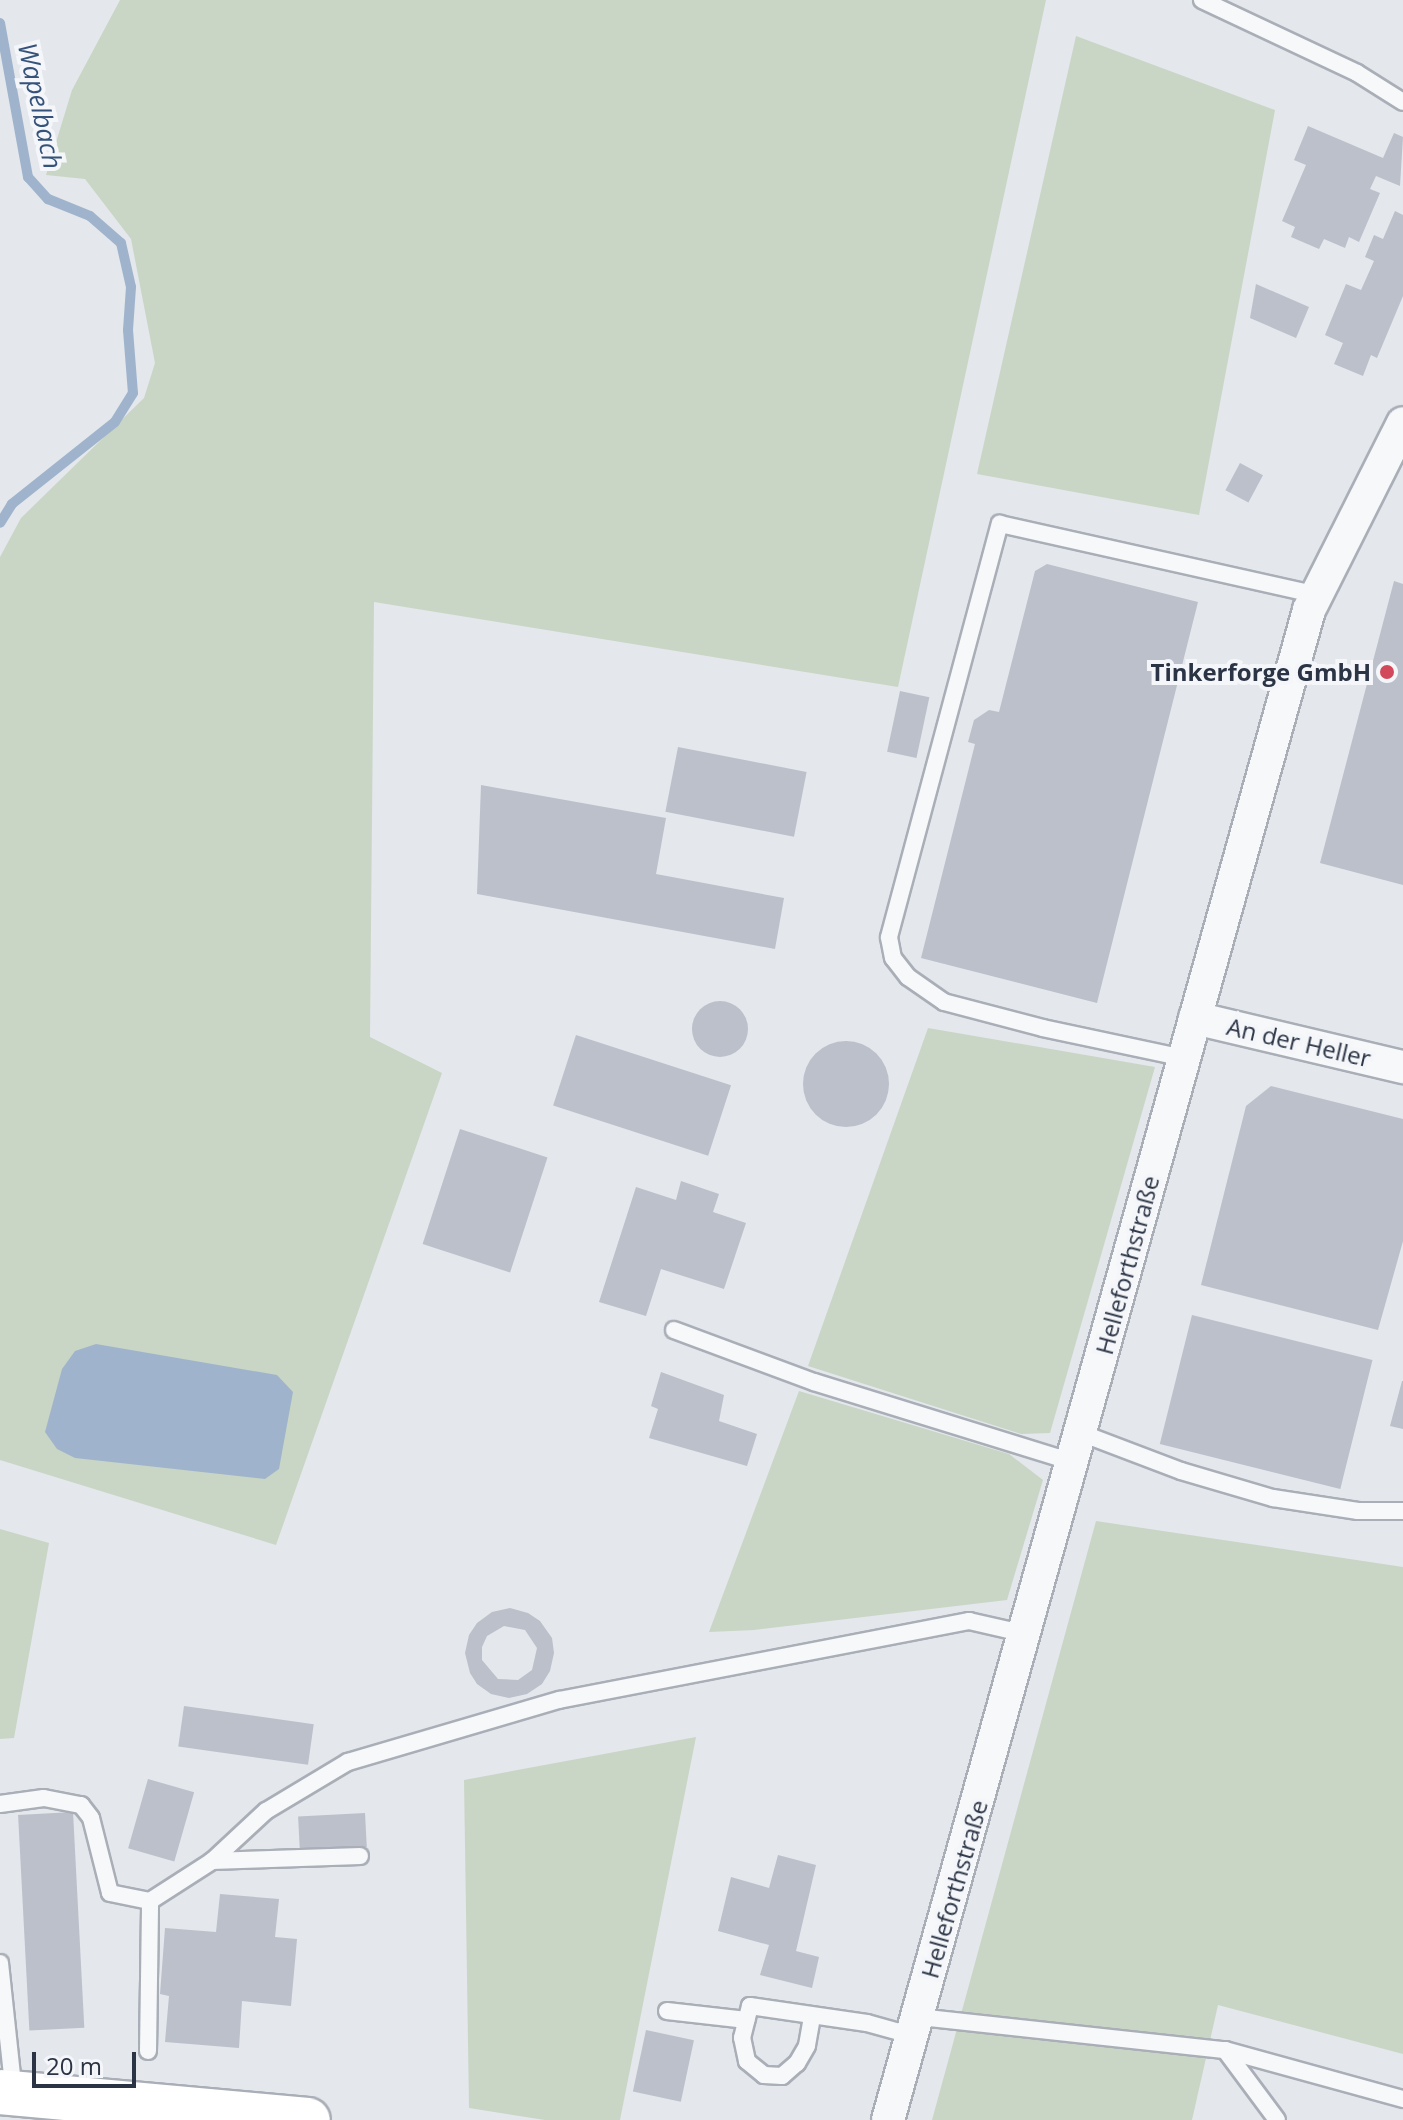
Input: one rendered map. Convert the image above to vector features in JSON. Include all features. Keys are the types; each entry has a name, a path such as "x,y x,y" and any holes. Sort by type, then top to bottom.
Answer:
{"street":[{"name":"Helleforthstraße","path":"888,2120 1026,1634 1309,610 1403,423"},
{"name":"An der Heller","path":"1195,1018 1403,1067"},
{"path":"7,2093 308,2120"}],"lane":[{"path":"1202,0 1357,73 1403,102"},
{"path":"1184,1058 1043,1028 944,1002 908,977 893,958 889,937 1000,524 1317,595"},
{"path":"674,1330 814,1382 1181,1471 1273,1498 1358,1511 1403,1511"},
{"path":"0,1804 44,1798 81,1805 91,1818 110,1893 150,1901 212,1861 266,1811 348,1762 559,1700 969,1621 1026,1634"},
{"path":"212,1861 360,1856"},
{"path":"148,2051 150,1901"},
{"path":"0,1963 7,2093"},
{"path":"812,2017 807,2046 797,2063 782,2076 764,2075 747,2061 742,2038 750,2006 867,2023 1225,2050 1403,2099"},
{"path":"667,2011 746,2020"},
{"path":"1225,2050 1277,2120"}],"green space":[{"path":"120,0 1046,0 898,687 374,602 370,1037 442,1073 276,1545 0,1460 0,557 21,518 144,398 155,363 131,239 85,179 46,175 72,90"},
{"path":"1076,36 1275,110 1199,515 977,474"},
{"path":"928,1028 1155,1067 1050,1433 1021,1434 808,1366"},
{"path":"799,1391 1009,1454 1043,1480 1007,1600 754,1630 709,1632"},
{"path":"1096,1521 1403,1567 1403,2054 1218,2005 1192,2120 932,2120"},
{"path":"0,1529 49,1543 14,1738 0,1739"},
{"path":"696,1737 620,2120 545,2120 469,2108 464,1780"}],"water":[{"path":"96,1344 277,1375 293,1392 279,1469 265,1479 75,1458 57,1449 45,1432 62,1369 75,1351"}],"building":[{"path":"1308,126 1383,158 1394,133 1403,137 1400,186 1376,176 1370,189 1380,193 1359,242 1349,237 1345,248 1324,239 1319,249 1291,237 1295,227 1282,221 1306,165 1294,160"},
{"path":"1395,211 1403,215 1403,296 1377,358 1371,355 1363,376 1334,364 1343,343 1325,335 1346,284 1361,290 1374,261 1365,257 1374,235 1383,239"},
{"path":"1256,284 1309,307 1296,338 1250,318"},
{"path":"1240,463 1263,475 1248,503 1225,490"},
{"path":"1047,564 1198,602 1097,1003 921,958 975,744 968,742 974,720 989,710 999,712 1035,571"},
{"path":"1394,581 1403,584 1403,885 1320,863"},
{"path":"900,691 929,697 916,758 887,752"},
{"path":"678,747 807,772 794,837 665,812"},
{"path":"481,785 666,818 656,874 784,898 775,949 477,894"},
{"path":"720,1001 740,1009 748,1029 740,1049 720,1057 700,1049 692,1029 700,1009"},
{"path":"576,1035 731,1085 708,1156 553,1105"},
{"path":"846,1041 862,1045 876,1054 885,1068 889,1084 885,1100 876,1114 862,1123 846,1127 830,1123 816,1114 807,1100 803,1084 807,1068 816,1054 830,1045"},
{"path":"1271,1086 1403,1119 1403,1241 1378,1330 1201,1285 1246,1106"},
{"path":"460,1129 547,1157 510,1273 423,1244"},
{"path":"681,1181 719,1194 713,1212 746,1223 724,1289 661,1269 646,1316 599,1302 636,1187 676,1200"},
{"path":"1192,1315 1372,1360 1340,1489 1160,1444"},
{"path":"661,1372 724,1395 719,1421 757,1434 747,1466 649,1438 658,1409 651,1406"},
{"path":"1403,1381 1403,1429 1390,1426"},
{"path":"510,1608 528,1613 540,1621 552,1638 554,1653 550,1671 542,1684 527,1694 509,1698 491,1694 477,1684 470,1673 465,1653 469,1635 477,1623 492,1612","holes":["504,1626 525,1630 537,1648 532,1670 518,1680 498,1679 482,1660 482,1647 487,1636"]},
{"path":"184,1706 314,1724 308,1765 178,1747"},
{"path":"148,1779 194,1792 174,1861 128,1848"},
{"path":"73,1812 84,2028 29,2031 18,1815"},
{"path":"365,1813 367,1847 300,1850 298,1817"},
{"path":"778,1855 816,1865 796,1951 819,1957 812,1988 760,1975 769,1945 718,1931 731,1877 769,1888"},
{"path":"220,1894 279,1899 275,1937 297,1939 291,2006 242,2001 239,2048 165,2042 169,1996 160,1994 165,1928 216,1932"},
{"path":"646,2030 694,2040 681,2102 633,2092"}],"waterway":[{"name":"Wapelbach","path":"0,23 28,177 48,199 90,216 121,243 131,287 128,330 133,393 115,422 12,504 0,523"}],"place":[{"name":"Tinkerforge GmbH","path":"1387,672"}]}
